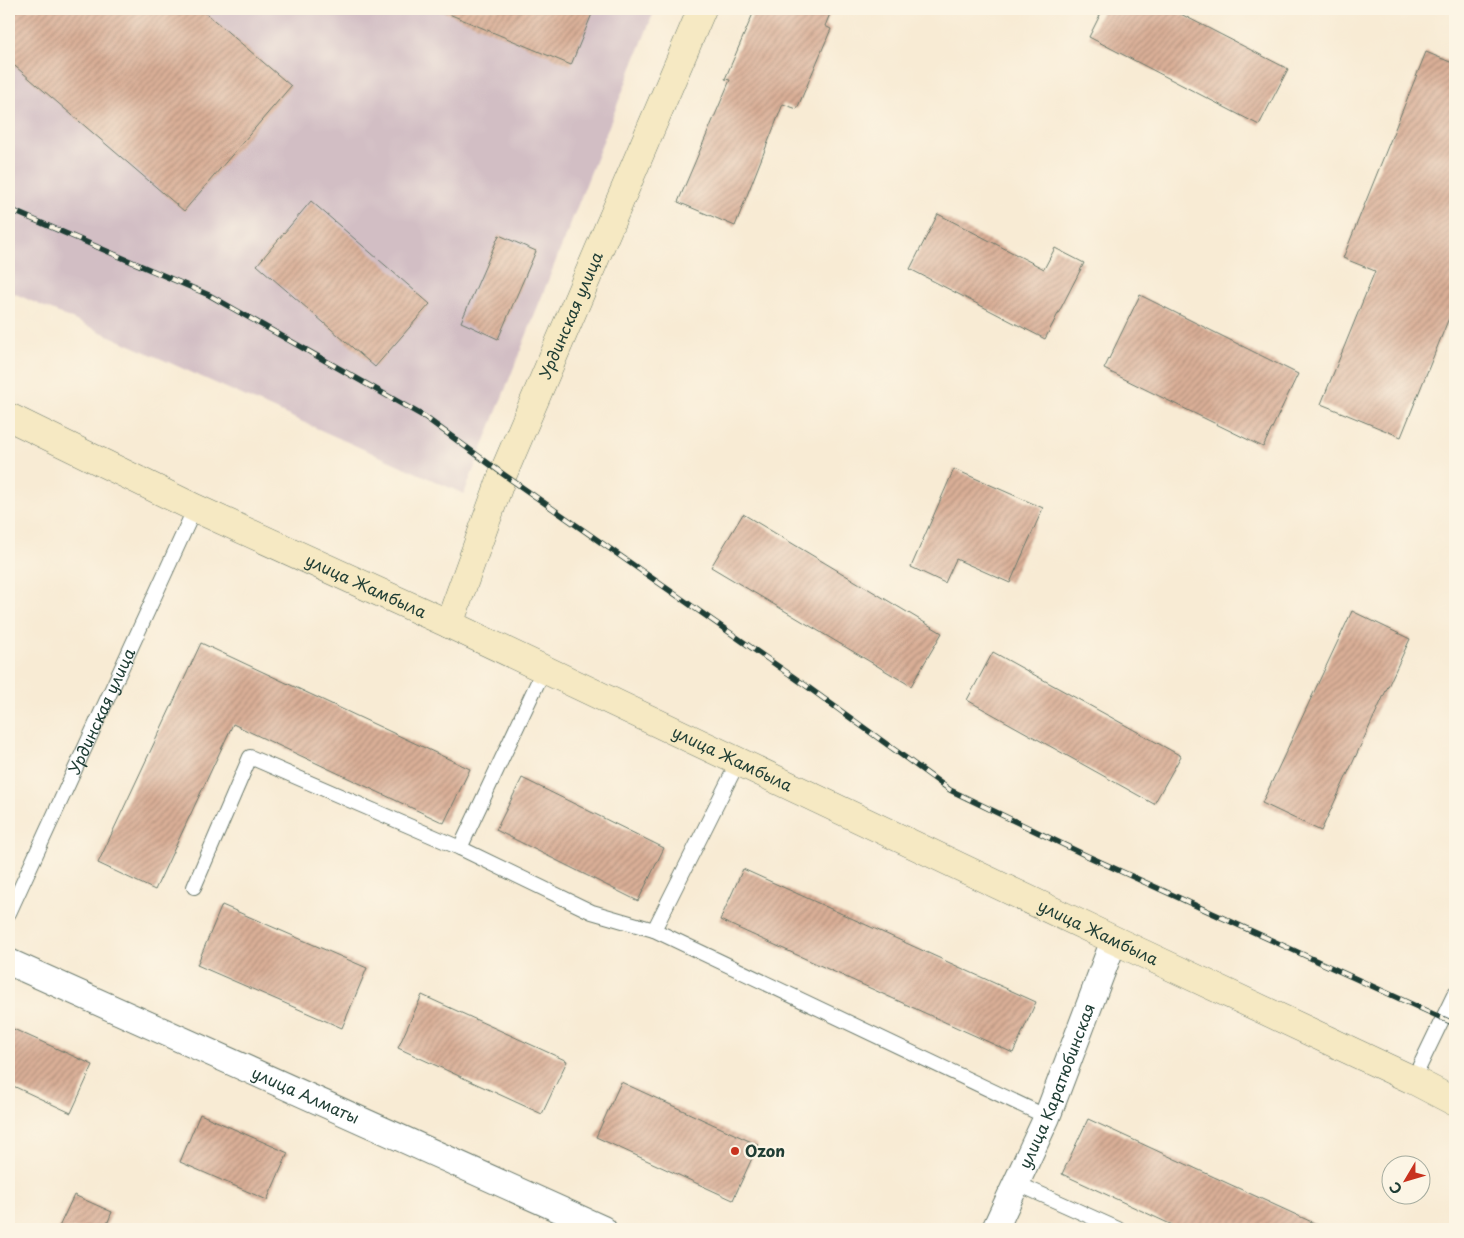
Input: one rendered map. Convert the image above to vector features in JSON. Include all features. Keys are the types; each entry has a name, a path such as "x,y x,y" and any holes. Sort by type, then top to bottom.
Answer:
{"street":[{"name":"Урдинская улица","path":"449,624 503,474 702,9"},
{"name":"улица Жамбыла","path":"9,417 195,508 544,668 738,762 1413,1080 1455,1102"},
{"name":"улица Каратюбинская","path":"995,1229 1046,1117 1114,940"},
{"name":"улица Алматы","path":"9,962 603,1229"}],"lane":[{"name":"Урдинская улица","path":"9,913 195,508"},
{"path":"460,848 544,668"},
{"path":"194,888 250,758 460,848 592,912 654,930 1046,1117"},
{"path":"654,930 738,762"},
{"path":"1413,1080 1455,993"},
{"path":"1016,1183 1118,1229"}],"shaded area":[{"path":"9,9 655,9 464,494 9,291"}],"building":[{"path":"9,9 201,9 291,86 184,211 9,61"},
{"path":"437,9 594,9 571,65"},
{"path":"755,9 832,9 825,26 831,29 797,109 783,104 735,226 678,202 730,80 725,79"},
{"path":"1103,9 1171,9 1288,69 1259,125 1089,37"},
{"path":"1426,52 1455,64 1455,303 1401,437 1321,404 1375,271 1343,258"},
{"path":"311,201 430,304 375,367 257,265"},
{"path":"938,214 1044,269 1055,248 1084,263 1045,339 910,269"},
{"path":"499,235 536,251 498,339 461,322"},
{"path":"1140,295 1298,374 1263,447 1104,369"},
{"path":"954,469 1043,508 1010,583 956,559 945,583 911,567"},
{"path":"743,514 942,633 911,686 711,567"},
{"path":"1352,611 1410,639 1321,831 1262,803"},
{"path":"201,643 470,769 444,823 233,724 155,890 98,863"},
{"path":"993,652 1181,756 1154,804 967,700"},
{"path":"522,778 664,848 638,901 496,830"},
{"path":"743,869 1036,1002 1013,1053 720,920"},
{"path":"222,905 367,968 342,1028 197,965"},
{"path":"422,995 567,1061 542,1114 398,1048"},
{"path":"9,1027 93,1065 71,1113 9,1084"},
{"path":"621,1082 758,1145 733,1200 596,1137"},
{"path":"200,1114 288,1153 267,1200 180,1162"},
{"path":"1088,1119 1327,1229 1181,1229 1062,1174"},
{"path":"74,1195 112,1212 105,1229 58,1229"}],"railway":[{"path":"9,209 209,295 425,417 503,474 805,685 950,790 1083,854 1455,1024"}],"place":[{"name":"Ozon","path":"735,1151"}]}
